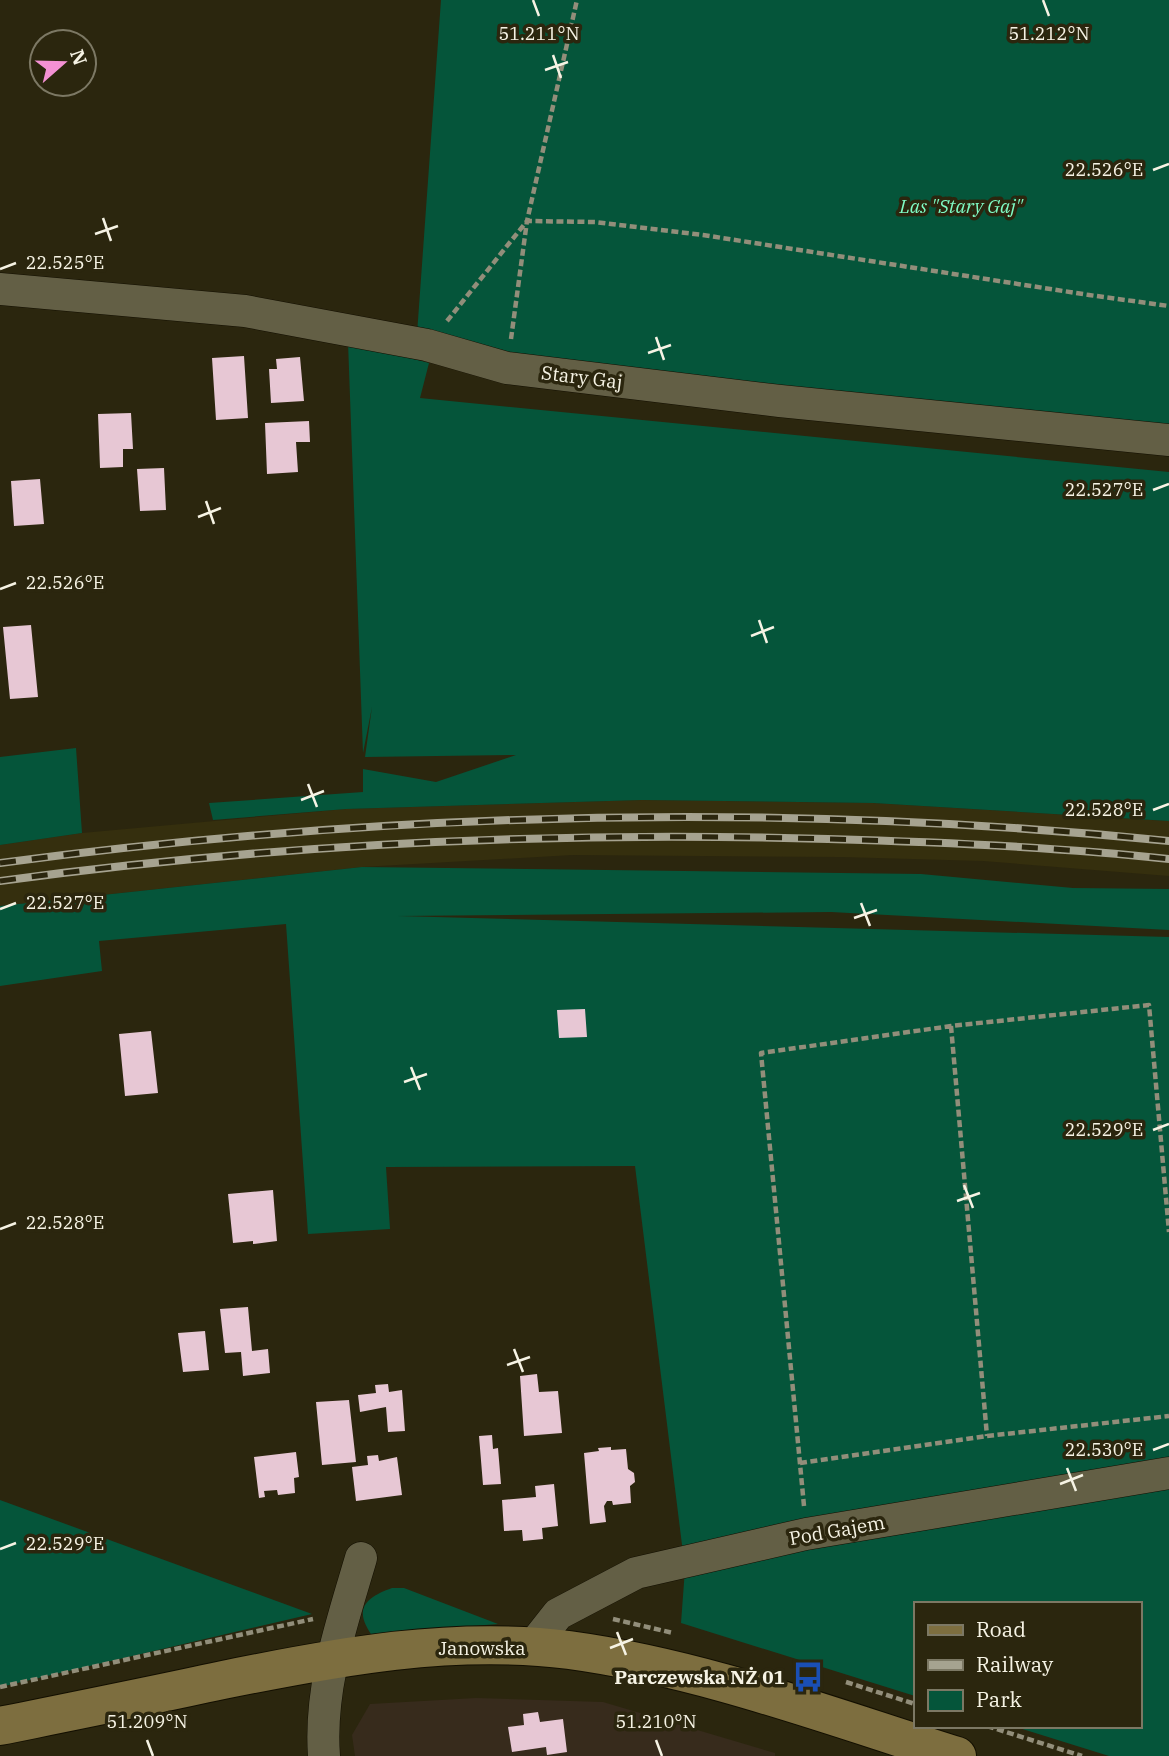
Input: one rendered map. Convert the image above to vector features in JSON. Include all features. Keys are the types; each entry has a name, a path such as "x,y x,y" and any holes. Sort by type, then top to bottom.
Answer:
{"street":[{"name":"Stary Gaj","path":"0,289 245,312 427,345 507,368 780,401 1169,440"},
{"name":"Pod Gajem","path":"532,1647 558,1614 636,1573 806,1534 1169,1473"},
{"path":"324,1756 324,1705 331,1658 361,1558"},
{"name":"Janowska","path":"0,1726 331,1658 445,1647 532,1647 636,1661 690,1673 957,1756"}],"path":[{"path":"507,368 527,221 577,0"},
{"path":"527,221 595,222 704,235 1169,306"},
{"path":"427,345 527,221"},
{"path":"806,1534 761,1053 1149,1004 1169,1232"},
{"path":"951,1027 987,1436"},
{"path":"800,1463 987,1436 1169,1416"},
{"path":"0,1687 345,1612"},
{"path":"993,1728 1082,1756"}],"shaded area":[{"path":"642,800 873,803 1169,821 1169,876 983,861 572,855 362,867 0,906 0,845 82,833 346,809"},
{"path":"476,1698 603,1702 775,1753 775,1756 355,1756 352,1735 370,1704"}],"green space":[{"name":"Las \"Stary Gaj\"","path":"441,0 1169,0 1169,435 509,369 417,334"},
{"path":"348,342 429,363 420,398 1169,472 1169,821 873,803 642,800 346,809 213,820 209,803 363,792 363,769 436,782 516,755 365,757 372,707 363,753"},
{"path":"76,748 82,833 0,845 0,757"},
{"path":"362,867 921,874 1073,888 1169,889 1169,930 831,912 398,916 1169,937 1169,1756 1109,1756 1019,1728 1141,1728 1141,1602 914,1602 914,1696 681,1623 685,1569 635,1166 386,1167 390,1229 308,1234 286,924 99,941 102,971 0,986 0,906"},
{"path":"0,1500 312,1614 0,1687"},
{"path":"392,1588 404,1588 498,1624 371,1634 363,1617 365,1605 376,1595"}],"building":[{"path":"244,356 248,418 216,420 212,358"},
{"path":"300,357 304,401 271,403 269,369 277,369 276,359"},
{"path":"131,413 133,449 123,449 123,467 100,468 98,414"},
{"path":"309,421 310,442 296,442 298,472 267,474 265,423"},
{"path":"164,468 166,510 140,511 137,469"},
{"path":"40,479 44,524 14,526 11,481"},
{"path":"31,625 38,697 10,699 3,627"},
{"path":"585,1009 587,1037 559,1038 557,1010"},
{"path":"151,1031 158,1093 125,1096 119,1034"},
{"path":"273,1190 277,1241 233,1243 228,1194"},
{"path":"248,1307 252,1351 268,1349 270,1373 243,1376 241,1352 225,1353 220,1309"},
{"path":"205,1331 209,1370 183,1372 178,1333"},
{"path":"537,1374 539,1392 558,1391 562,1433 524,1436 520,1376"},
{"path":"388,1384 389,1392 402,1390 405,1431 388,1432 386,1407 360,1412 358,1395 376,1393 375,1385"},
{"path":"349,1400 356,1462 322,1465 316,1402"},
{"path":"492,1435 493,1449 498,1448 501,1484 483,1485 479,1436"},
{"path":"611,1447 611,1450 626,1449 628,1469 634,1473 635,1482 630,1486 631,1503 613,1505 612,1501 607,1501 604,1506 606,1522 590,1524 584,1453"},
{"path":"296,1452 299,1477 294,1478 295,1493 278,1495 277,1490 264,1491 265,1497 259,1498 254,1457"},
{"path":"378,1455 379,1461 397,1457 402,1495 356,1501 352,1467 368,1465 367,1456"},
{"path":"554,1484 558,1526 542,1528 543,1539 523,1541 522,1530 504,1531 502,1500 536,1497 535,1486"},
{"path":"538,1712 540,1722 563,1719 567,1752 547,1755 546,1747 512,1752 508,1727 524,1725 523,1714"}],"railway":[{"path":"0,863 291,833 437,823 584,818 730,817 877,821 1169,841"},
{"path":"0,881 103,868 310,849 621,837 913,842 1042,848 1169,859"}],"place":[{"name":"Parczewska NŻ 01","path":"808,1677"}]}
